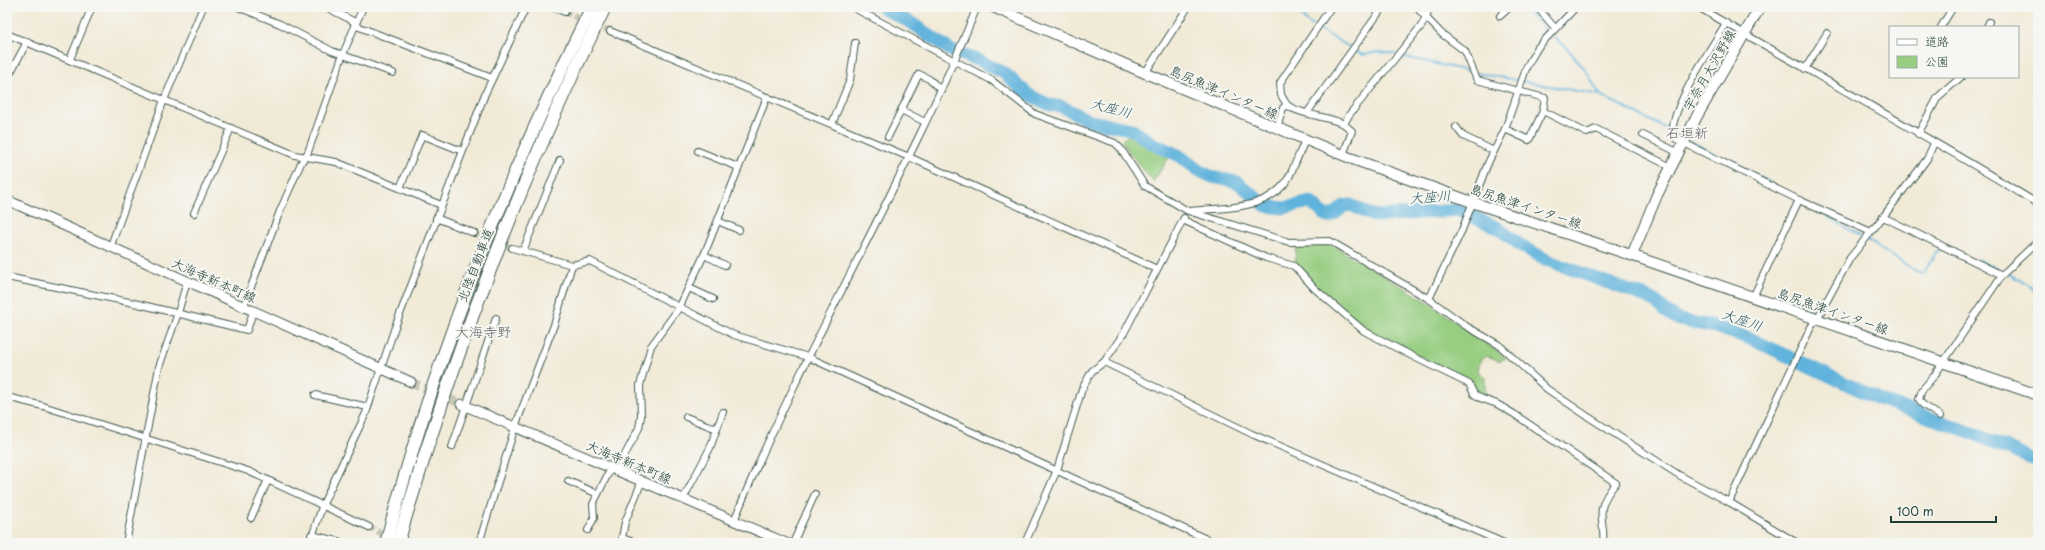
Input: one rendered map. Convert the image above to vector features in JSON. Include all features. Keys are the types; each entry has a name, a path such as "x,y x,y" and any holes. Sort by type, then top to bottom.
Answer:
{"highway":[{"name":"北陸自動車道","path":"398,543 433,425 497,248 552,118 605,7"},
{"name":"北陸自動車道","path":"386,543 423,418 467,292 518,166 591,8"}],"main road":[{"name":"島尻魚津インター線","path":"993,7 1145,73 1342,155 1472,202 2038,395"},
{"name":"宇奈月大沢野線","path":"1632,256 1657,195 1671,167 1710,93 1760,7"},
{"name":"大海寺新本町線","path":"7,200 110,248 187,281 243,308 411,382"},
{"name":"大海寺新本町線","path":"463,405 786,543"}],"street":[{"path":"70,59 92,7"},
{"path":"110,248 164,100 203,7"},
{"path":"238,7 280,24 343,54 394,73"},
{"path":"326,7 354,24 492,78"},
{"path":"243,308 280,211 304,157 308,152 354,24 363,7"},
{"path":"310,543 311,535 323,504 368,407 436,218 462,151 492,78 526,7"},
{"path":"552,7 565,12"},
{"path":"852,7 954,62 991,80 1035,114 1114,143 1121,149 1145,186 1188,211 1288,242 1330,241 1429,299 1466,326 1499,345 1547,389 1587,416 1679,475 1729,502 1797,543"},
{"path":"734,521 760,458 808,357 910,157 954,62 977,7"},
{"path":"1145,73 1188,7"},
{"path":"1331,7 1280,83 1281,95 1287,105 1292,109 1330,118 1344,124 1352,131 1342,155"},
{"path":"1307,113 1383,7"},
{"path":"1416,7 1442,34 1465,51 1477,80 1546,98 1543,111 1529,140 1504,129"},
{"path":"1344,124 1349,115 1422,25 1430,7"},
{"path":"1500,16 1510,7"},
{"path":"1537,7 1555,28"},
{"path":"1429,299 1462,230 1472,202 1504,129 1527,66 1538,47 1576,7"},
{"path":"1698,7 1918,134 1969,161 2038,204"},
{"path":"1942,26 1953,7"},
{"path":"1681,148 1673,131 1674,121 1682,99 1726,23"},
{"path":"610,31 910,157 1157,270"},
{"path":"1805,69 1827,33"},
{"path":"7,34 70,59 295,155 336,162 441,205"},
{"path":"7,79 27,42"},
{"path":"832,124 850,80 855,42"},
{"path":"888,137 919,74 929,79 941,90"},
{"path":"1918,134 1938,97 1960,78"},
{"path":"588,530 594,518 593,504 598,494 639,428 642,416 640,385 651,346 679,308 689,288 704,255 738,167 768,97"},
{"path":"1277,128 1283,108 1287,105"},
{"path":"901,110 926,122"},
{"path":"1543,111 1587,133 1596,130 1671,167"},
{"path":"1456,127 1463,136 1494,151"},
{"path":"194,213 231,128"},
{"path":"400,188 422,135 462,151"},
{"path":"1644,135 1681,148 1871,232"},
{"path":"1188,211 1252,205 1273,194 1288,178 1305,140"},
{"path":"1729,502 1810,328 1817,319 1837,280 1850,258 1927,159 1934,143"},
{"path":"698,151 738,167"},
{"path":"523,251 560,160"},
{"path":"1753,297 1799,200"},
{"path":"1025,543 1057,470 1082,389 1092,371 1104,362 1124,333 1188,211"},
{"path":"1883,217 2002,275"},
{"path":"436,218 474,233"},
{"path":"1183,220 1266,258 1294,266 1315,289 1364,330 1469,384 1474,394 1480,398 1497,404 1514,414 1616,482 1608,493 1602,508 1605,532 1603,543"},
{"path":"718,221 739,230"},
{"path":"1940,416 1922,404 1919,399 1922,390 1934,376 1941,363 2002,275 2038,240"},
{"path":"512,248 572,265 590,261 734,335 808,357 1215,543"},
{"path":"704,255 725,265"},
{"path":"479,543 515,427 554,325 568,283 572,265"},
{"path":"7,277 178,313 247,330 253,312"},
{"path":"126,543 159,367 178,313 187,281"},
{"path":"689,288 713,300"},
{"path":"452,447 463,405 496,318"},
{"path":"1104,362 1252,434 1504,543"},
{"path":"315,395 368,407"},
{"path":"7,397 43,406 248,471 323,504 369,527"},
{"path":"683,499 710,448 723,412"},
{"path":"686,417 717,429"},
{"path":"251,518 268,480"},
{"path":"568,481 598,494"},
{"path":"636,543 622,540 625,522 642,481"},
{"path":"793,543 815,494"},
{"path":"311,535 338,541"}],"green space":[{"path":"1129,135 1169,157 1153,182 1121,141"},
{"path":"1330,244 1428,302 1506,358 1500,361 1487,356 1480,360 1478,371 1485,378 1485,396 1479,393 1467,378 1447,370 1370,330 1308,279 1295,263 1296,245"}],"waterway":[{"name":"大座川","path":"882,7 913,24 952,51 980,61 1004,73 1029,95 1050,105 1063,107 1090,121 1131,129 1152,143 1180,156 1198,170 1212,177 1237,182 1266,206 1284,208 1310,202 1328,217 1336,213 1344,206 1351,205 1371,215 1381,216 1458,210 1498,228 1523,247 1549,261 1649,298 1679,320 1716,327 1751,339 1881,400 1975,434 2038,462"},
{"path":"1302,7 1302,16 1307,22 1363,55 1378,52 1396,54"},
{"path":"1523,7 1548,34 1564,45 1585,69 1600,95"},
{"path":"1400,56 1472,72"},
{"path":"1476,73 1600,95 1673,132"},
{"path":"1689,141 1769,182"},
{"path":"1824,214 1918,272 1924,273 1936,252 1942,248"},
{"path":"1978,260 2021,280 2038,293"}],"tunnel":[{"path":"565,12 587,22"},
{"path":"596,25 610,31"},
{"path":"474,233 512,248"},
{"path":"411,382 461,404"},
{"path":"369,527 389,537"}],"district":[{"name":"石垣新","path":"1687,133"},
{"name":"大海寺野","path":"483,332"}]}
